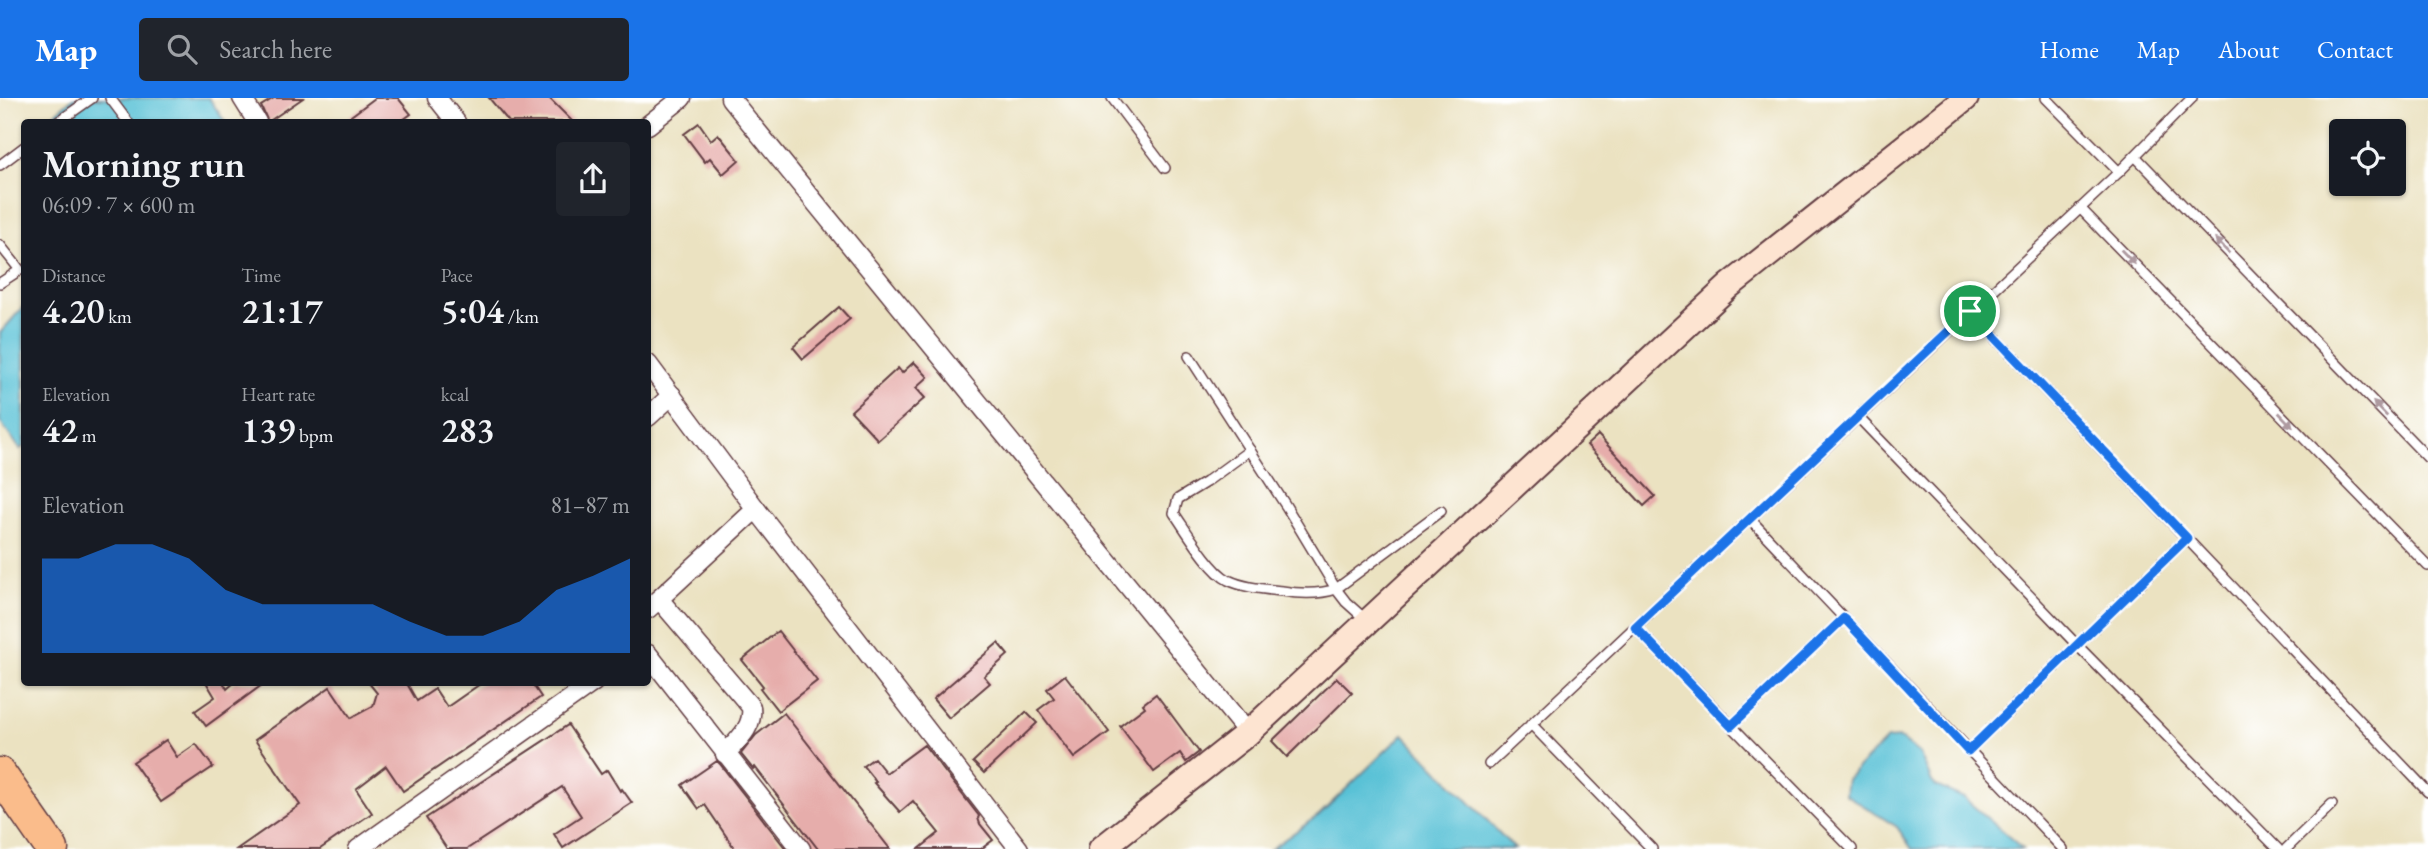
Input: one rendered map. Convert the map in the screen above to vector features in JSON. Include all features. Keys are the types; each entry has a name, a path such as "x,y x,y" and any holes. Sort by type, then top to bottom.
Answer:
{"highway":[{"path":"0,774 52,849"}],"street":[{"path":"242,98 255,119"},
{"path":"437,98 454,119"},
{"path":"651,123 682,98"},
{"path":"730,98 1248,733"},
{"path":"1101,849 1248,733 1729,286 1966,98"},
{"path":"651,368 756,509 1019,849"},
{"path":"651,414 672,395"},
{"path":"725,754 750,724 751,707 653,604 756,509"},
{"path":"651,658 801,849"},
{"path":"358,849 588,686"}],"lane":[{"path":"62,119 92,98"},
{"path":"110,98 126,119"},
{"path":"1112,98 1165,168"},
{"path":"2046,98 2119,172"},
{"path":"1489,764 2119,172 2192,98"},
{"path":"0,165 21,149"},
{"path":"2135,156 2428,458"},
{"path":"2080,208 2428,566"},
{"path":"0,245 21,269"},
{"path":"0,283 21,272"},
{"path":"1970,311 2428,792"},
{"path":"1189,356 1336,589 1367,621"},
{"path":"1858,417 2278,849"},
{"path":"1250,450 1178,499 1174,513 1204,557 1226,579 1255,588 1324,593 1336,589 1441,512"},
{"path":"1750,519 2063,849"},
{"path":"1968,751 2187,538"},
{"path":"1731,726 1844,618"},
{"path":"1635,627 1852,849"},
{"path":"1531,724 1652,849"},
{"path":"2286,849 2332,804"}],"water":[{"path":"73,98 209,98 223,119 50,119"},
{"path":"21,309 20,449 0,422 0,333"},
{"path":"1403,734 1515,849 1271,849 1319,815"},
{"path":"1900,738 1920,754 1936,786 1964,798 2023,849 1912,849 1897,827 1845,794 1847,779 1887,739"}],"building":[{"path":"274,98 303,98 272,119 267,119 261,106"},
{"path":"375,98 398,98 411,114 404,119 347,119"},
{"path":"489,98 549,98 570,119 506,119"},
{"path":"699,123 711,140 718,134 739,160 723,174 710,158 705,162 684,134"},
{"path":"839,307 850,319 803,359 793,347"},
{"path":"914,362 928,377 916,388 925,398 878,440 851,411 898,368 902,373"},
{"path":"1598,435 1655,496 1644,506 1587,445"},
{"path":"778,631 817,681 778,711 760,688 763,686 742,660"},
{"path":"998,643 1008,655 984,676 990,683 949,718 933,699"},
{"path":"1065,675 1109,732 1074,758 1038,710 1054,698 1047,689"},
{"path":"1337,678 1352,693 1287,757 1272,741"},
{"path":"208,686 225,686 227,689 230,686 261,686 206,726 195,711 215,697"},
{"path":"371,686 408,686 417,701 435,689 447,707 477,686 534,686 541,697 403,791 386,766 356,789 372,813 320,849 237,849 300,805 255,740 330,687 351,718 373,706 377,693"},
{"path":"1156,694 1199,752 1186,762 1180,753 1154,772 1120,726 1145,707 1143,704"},
{"path":"1026,712 1037,723 984,773 973,762"},
{"path":"784,713 890,849 818,849 755,767 753,769 741,754 756,735"},
{"path":"568,725 601,774 607,770 620,791 622,789 632,803 563,848 554,834 581,816 562,787 467,849 447,849 426,818"},
{"path":"166,740 177,757 196,744 213,767 161,802 133,762"},
{"path":"924,745 979,816 980,824 993,840 981,849 919,849 939,833 913,801 900,812 863,766 874,758 886,773"},
{"path":"717,761 786,849 735,849 705,805 699,809 682,785"}],"route":[{"path":"1970,311 2187,538 1968,751 1844,618 1731,726 1635,627 1970,311"}]}
